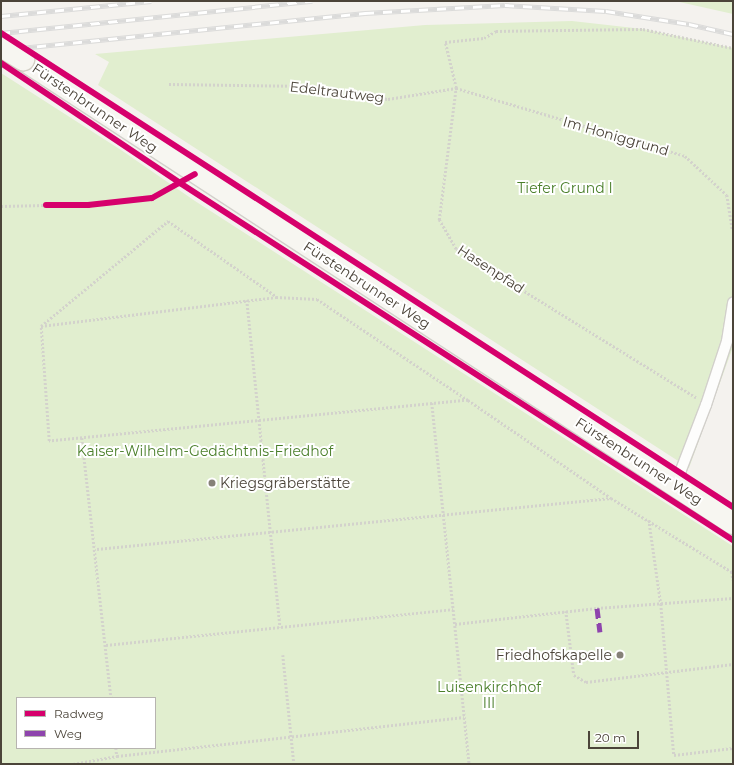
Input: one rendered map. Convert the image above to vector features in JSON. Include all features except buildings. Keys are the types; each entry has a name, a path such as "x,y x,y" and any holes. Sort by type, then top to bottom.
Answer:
{"main road":[{"name":"Fürstenbrunner Weg","path":"1,46 733,523"}],"lane":[{"path":"673,483 681,470 706,405 727,341 733,302"}],"path":[{"path":"1,206 46,205"},
{"path":"41,326 168,220 276,297"},
{"path":"41,326 276,297 317,299 611,498 732,572 733,580"},
{"path":"247,300 280,628"},
{"path":"41,326 49,441 468,400"},
{"path":"432,403 469,764"},
{"path":"82,438 97,549 111,697"},
{"path":"97,549 611,498"},
{"path":"649,520 661,604 674,755 733,748"},
{"path":"455,624 566,611 733,598"},
{"path":"106,645 453,609"},
{"path":"566,611 574,675 586,682 733,664"},
{"path":"283,655 294,764"},
{"path":"74,764 117,756 464,717"},
{"path":"116,749 117,756"}],"green space":[{"path":"675,1 733,1 733,14"},
{"name":"Tiefer Grund I","path":"572,21 643,29 733,48 733,347 689,468 98,85 109,62 95,54 425,25"},
{"name":"Kaiser-Wilhelm-Gedächtnis-Friedhof","path":"1,73 121,150 195,201 731,545 733,547 733,764 1,764"}],"railway":[{"path":"1,16 151,1"},
{"path":"1,33 312,1"},
{"path":"1,50 365,13 505,5 606,11 689,24 733,34"}],"marked path":[{"path":"597,608 600,632"}],"cycle path":[{"path":"1,33 733,507"},
{"path":"1,63 180,183 733,540"},
{"path":"46,205 88,205 152,198 195,174"}],"place":[{"name":"Kriegsgräberstätte","path":"212,483"},
{"name":"Friedhofskapelle","path":"620,655"}],"park label":[{"name":"Luisenkirchhof III","path":"489,696"}]}
